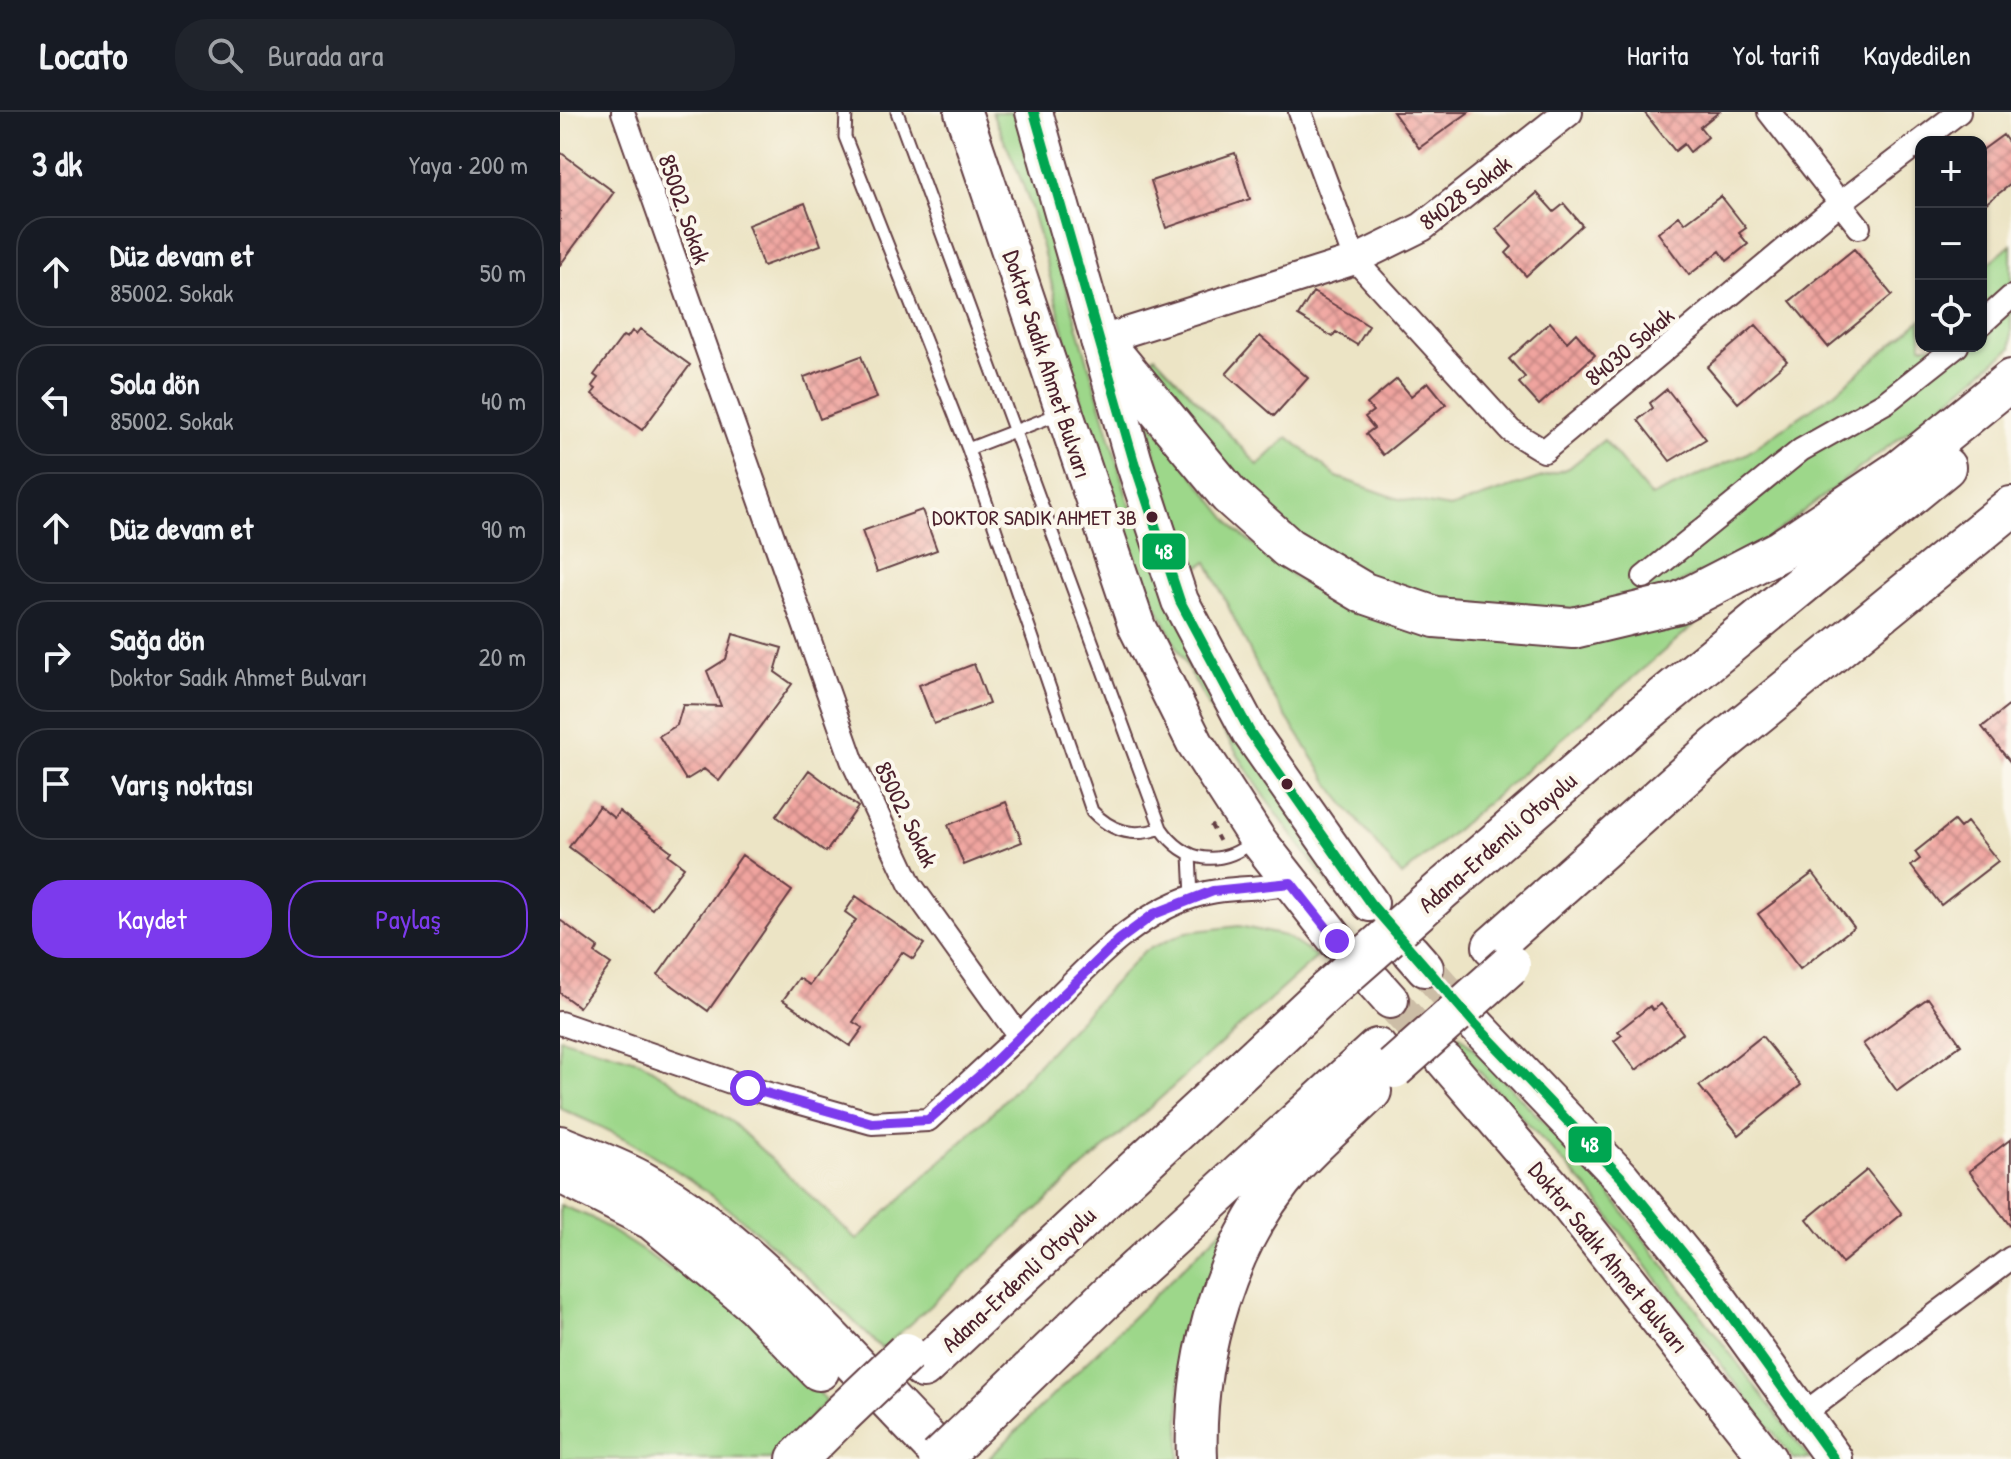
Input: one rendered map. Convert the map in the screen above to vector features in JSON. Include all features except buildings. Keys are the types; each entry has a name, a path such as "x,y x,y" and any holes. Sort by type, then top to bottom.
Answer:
{"highway":[{"path":"1101,340 1229,495 1288,548 1364,593 1435,617 1573,628 1678,603 1779,551 1900,470 2011,380"},
{"name":"Adana-Erdemli Otoyolu","path":"851,1422 914,1360 1025,1238 1136,1168 1328,990 1638,719 2011,415"},
{"path":"560,1146 644,1183 703,1224 774,1283 949,1452 1113,1291 1502,955 1718,746 2011,507"},
{"path":"1502,955 2011,539"},
{"path":"1197,1459 1195,1411 1208,1334 1248,1229 1295,1165 1385,1059"},
{"path":"560,1173 653,1220 716,1269 755,1304 907,1459"},
{"path":"797,1459 851,1422"},
{"path":"830,1459 851,1422"}],"main road":[{"name":"Doktor Sadık Ahmet Bulvarı","path":"963,112 1137,627 1195,743 1257,839 1337,941"},
{"path":"1034,112 1134,462 1180,601 1250,732 1370,903"},
{"path":"1475,1024 1622,1178 1708,1284 1834,1459"},
{"name":"Doktor Sadık Ahmet Bulvarı","path":"1444,1060 1570,1207 1768,1459"}],"street":[{"name":"85002. Sokak","path":"623,112 852,760 910,884 1019,1036"},
{"path":"1300,112 1355,260"},
{"name":"84028 Sokak","path":"1101,340 1355,260 1422,227 1568,112"},
{"path":"1769,112 1859,227"},
{"name":"84030 Sokak","path":"1355,260 1511,431 1544,451 1840,203 1959,112"},
{"path":"1987,319 2011,297"},
{"path":"1644,577 1801,450 1886,402 1949,352"},
{"path":"560,1023 648,1050 748,1088 872,1123 928,1120 1136,926 1192,897 1233,888 1291,883"},
{"path":"1802,1415 2011,1258"}],"lane":[{"path":"846,112 845,137 968,449 1092,811 1113,828 1125,832 1161,828"},
{"path":"897,112 1161,828 1169,839 1190,855 1215,859 1228,857 1257,839"},
{"path":"968,449 1064,412"},
{"path":"1190,855 1192,897"}],"green space":[{"path":"992,112 1015,112 1129,503 1366,905 1355,916 1282,822 1249,773 1190,673 1139,567 1092,436 1031,208"},
{"path":"2011,245 2011,348 1927,417 1767,539 1651,598 1583,614 1504,610 1423,595 1364,575 1303,537 1251,496 1200,439 1148,361 1155,356 1258,465 1288,437 1337,477 1399,499 1450,508 1569,468 1604,440 1651,497 1746,454 1838,390 1915,325 1915,352 1987,352 1987,265"},
{"path":"1144,413 1237,531 1298,580 1364,614 1460,637 1722,601 1402,876 1335,792 1267,687 1207,562 1194,569 1162,478"},
{"path":"1239,926 1285,936 1317,957 882,1349 793,1263 697,1185 611,1131 560,1108 560,1038 640,1061 733,1123 857,1240 990,1115 1144,951 1187,932"},
{"path":"1460,1035 1600,1181 1810,1459 1793,1459 1589,1190 1451,1041"},
{"path":"1249,1203 1228,1238 1180,1363 1180,1459 988,1459"},
{"path":"560,1205 590,1217 675,1272 689,1269 748,1317 827,1401 770,1459 560,1459"}],"tunnel":[{"path":"1425,968 1475,1024"},
{"path":"1390,1000 1444,1060"}],"transit line":[{"name":"48","path":"1034,112 1134,462 1180,601 1250,732 1370,903 1475,1024 1622,1178 1708,1284 1834,1459"}],"place":[{"name":"DOKTOR SADIK AHMET 3B","path":"1152,517"}],"route":[{"path":"748,1088 872,1123 928,1120 984,1072 1136,926 1172,904 1213,891 1291,883 1337,941"}]}
